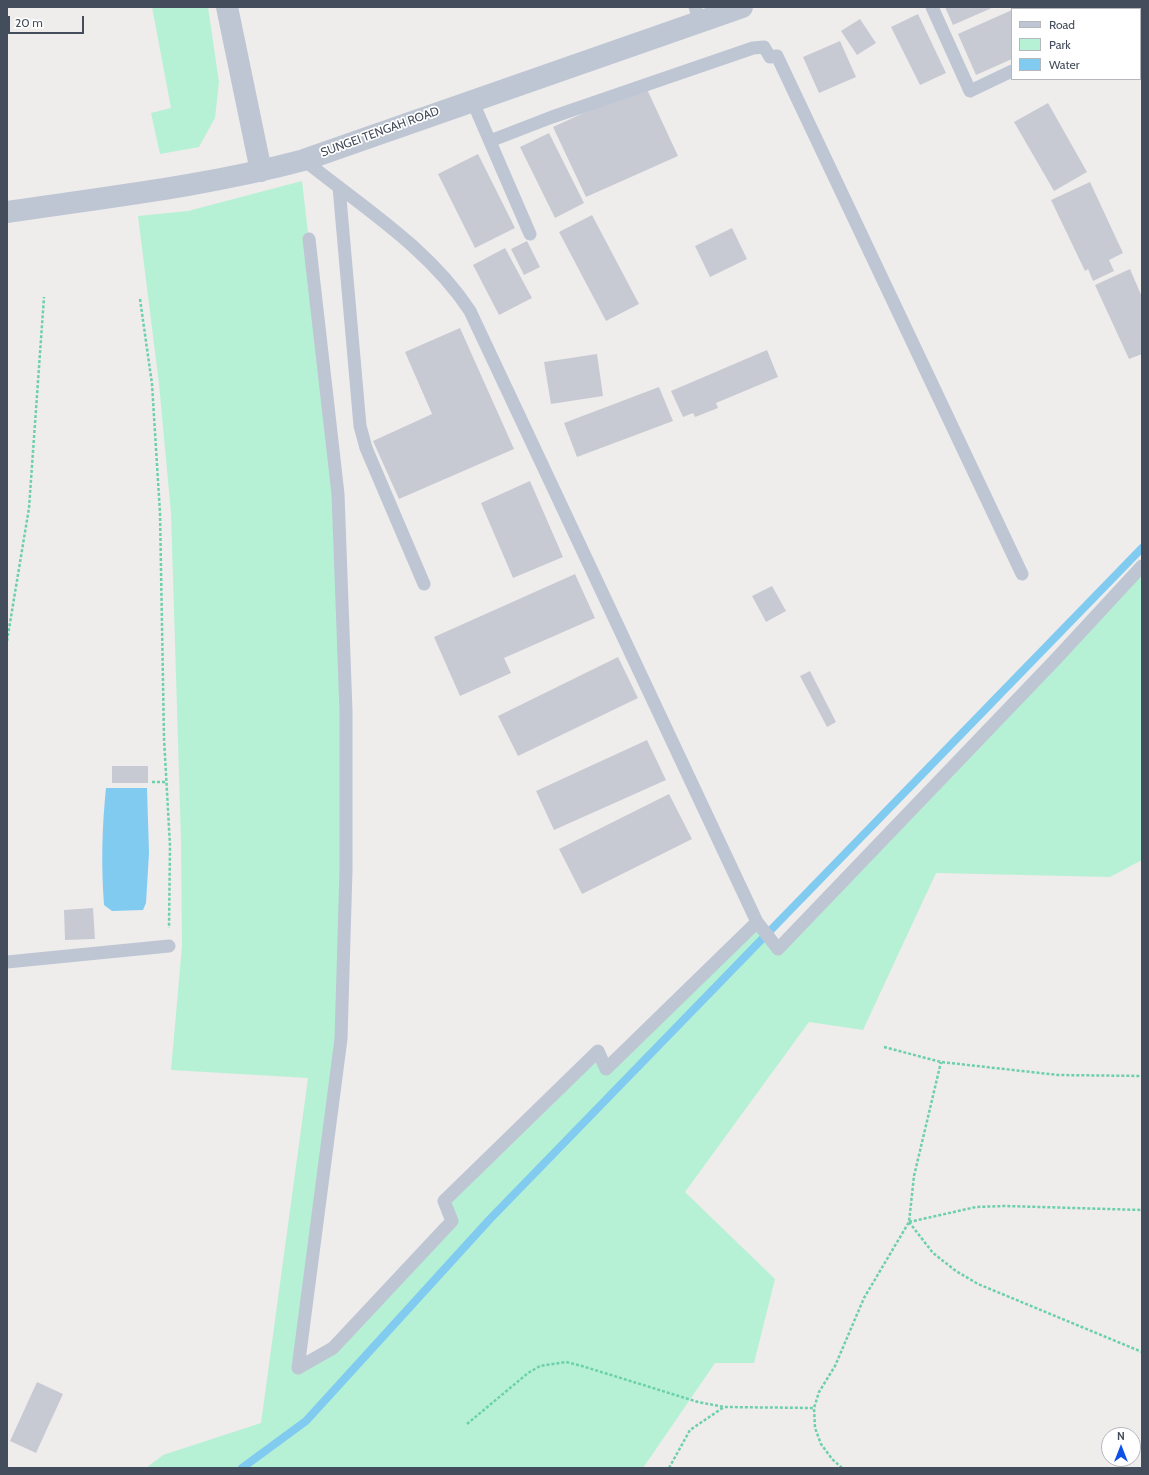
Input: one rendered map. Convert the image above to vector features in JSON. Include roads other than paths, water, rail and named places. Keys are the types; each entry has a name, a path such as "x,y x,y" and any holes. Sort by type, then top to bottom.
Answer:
{"street":[{"path":"226,7 261,171"},
{"name":"SUNGEI TENGAH ROAD","path":"7,212 167,189 261,171 304,160 472,100 697,14 742,7"}],"lane":[{"path":"932,7 970,91 1011,71"},
{"path":"490,141 552,117 753,48 764,47 770,57 777,56 1022,574"},
{"path":"472,100 530,234"},
{"path":"304,160 408,242 436,268 458,292 470,311 758,922 778,949 1044,672 1142,566"},
{"path":"339,187 360,426 366,448 424,584"},
{"path":"309,239 338,494 346,710 346,870 341,1039 298,1368 333,1348 452,1221 444,1201 598,1051 606,1069 758,922"},
{"path":"7,962 169,946"}],"water":[{"path":"106,788 147,788 149,853 146,903 143,910 112,911 104,905 102,846"}],"waterway":[{"path":"242,1468 306,1421 490,1219 1142,548"}]}
